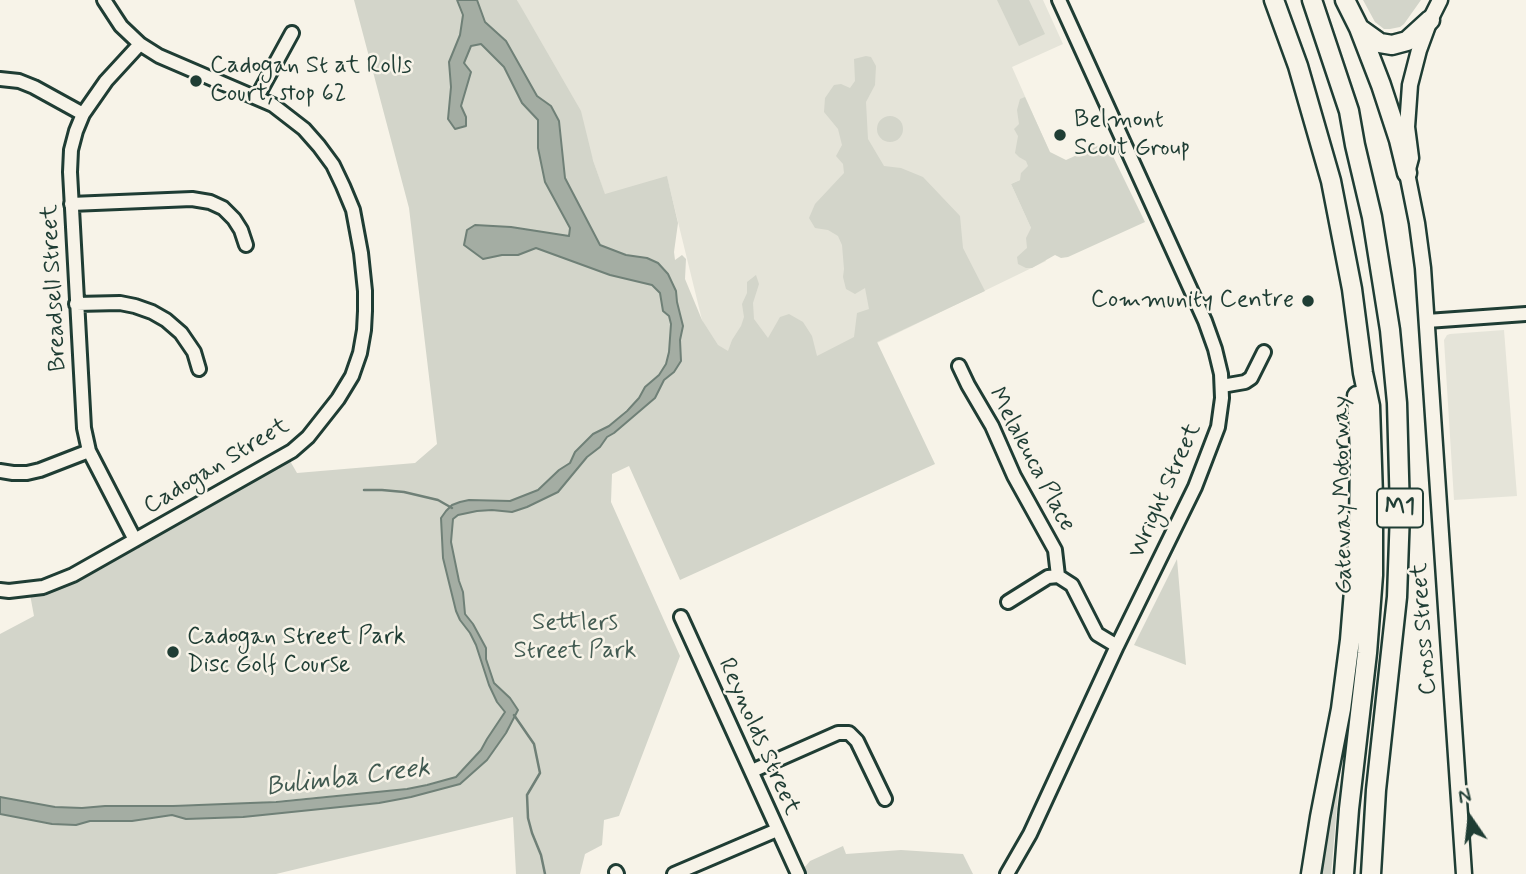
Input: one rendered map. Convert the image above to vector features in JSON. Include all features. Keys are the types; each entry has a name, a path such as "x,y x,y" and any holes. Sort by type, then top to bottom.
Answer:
{"highway":[{"name":"Gateway Motorway","path":"1273,0 1298,66 1331,181 1353,289 1363,373 1370,406 1373,575 1344,874"},
{"name":"M1","path":"1312,0 1349,111 1372,217 1388,316 1397,403 1400,502 1397,597 1376,790 1371,874"},
{"path":"1345,0 1359,28 1391,115 1407,173"},
{"path":"1359,28 1380,43 1392,45 1407,41 1430,20"},
{"path":"1311,874 1342,709 1350,640 1359,529 1360,452 1357,393 1363,373"}],"main road":[{"name":"Cross Street","path":"1440,0 1416,59 1410,85 1407,127 1411,158 1407,173 1419,234 1427,321 1464,874"}],"street":[{"name":"Cadogan Street","path":"0,590 43,587 73,575 286,454 308,437 338,399 352,376 360,353 365,311 361,254 353,210 326,156 304,129 273,105 159,56 139,44 121,26 104,0"},
{"name":"Wright Street","path":"1007,874 1030,834 1117,646 1195,487 1218,427 1223,398 1215,349 1205,321 1059,0"},
{"path":"257,97 292,33"},
{"name":"Breadsell Street","path":"135,540 89,451 82,409 70,172 71,150 83,114 106,81 139,44"},
{"path":"0,79 19,81 34,87 83,114"},
{"path":"71,204 192,199 210,202 223,208 234,219 246,245"},
{"path":"76,304 120,303 152,312 181,333 194,352 198,369"},
{"path":"1427,321 1526,314"},
{"path":"1222,386 1245,383 1251,378 1264,352"},
{"name":"Melaleuca Place","path":"959,366 1055,550 1058,576"},
{"path":"0,471 27,473 89,451"},
{"path":"1008,602 1048,577 1058,576 1072,585 1097,634 1117,646"},
{"name":"Reynolds Street","path":"681,617 798,874"},
{"path":"752,771 838,733 849,733 857,741 885,799"},
{"path":"674,874 777,830"}],"shaded area":[{"path":"457,0 477,0 485,22 506,41 537,96 551,106 559,121 565,178 600,245 658,263 668,274 676,291 683,326 680,340 681,361 674,372 664,380 655,398 607,437 558,492 512,512 477,511 458,515 453,519 451,542 463,592 465,614 486,648 486,659 494,683 518,710 506,733 487,760 460,784 379,803 243,817 186,819 172,815 132,821 90,821 76,825 52,824 0,814 0,797 55,807 173,806 276,802 427,785 456,777 481,750 505,712 489,685 476,645 456,611 443,558 441,518 452,505 460,502 510,501 538,490 570,463 575,452 593,434 609,426 627,411 645,387 659,375 669,352 671,324 669,316 663,311 660,293 652,285 610,275 536,248 518,255 483,259 464,245 467,230 475,225 511,227 569,236 570,228 545,182 538,148 538,120 522,103 504,67 481,44 471,46 464,63 471,72 461,106 466,117 466,126 455,129 448,119 451,87 449,62 460,35 463,15"},
{"path":"517,0 1043,0 1063,44 1012,67 1055,164 1011,184 1046,261 737,411 702,320 667,177 605,195 593,160"},
{"path":"1504,330 1517,496 1454,500 1444,340 1450,334"}],"green space":[{"path":"354,0 457,0 481,44 504,67 522,103 538,120 538,148 570,228 569,236 642,282 652,285 660,293 663,311 669,316 671,324 666,364 659,375 645,387 639,398 609,426 593,434 575,452 570,463 538,490 510,501 469,500 441,518 460,620 470,633 506,711 481,750 456,777 408,789 240,804 82,808 55,807 0,797 0,634 34,616 29,589 43,587 286,454 297,473 415,463 437,444 409,208"},
{"name":"Settlers Street Park","path":"477,0 517,0 581,111 605,194 667,176 678,223 675,260 682,255 686,259 685,279 702,320 718,345 728,351 744,317 742,304 747,293 747,282 756,275 759,284 753,303 754,319 768,338 780,317 789,314 803,322 812,336 817,356 854,337 857,313 869,309 865,288 855,294 846,289 842,245 838,236 828,230 815,228 809,218 815,204 844,173 843,164 836,156 842,145 838,129 824,112 825,98 834,85 841,84 850,88 855,81 854,59 871,57 876,66 875,85 866,102 868,139 884,166 901,168 923,177 960,216 963,248 985,291 877,342 935,464 680,580 629,466 612,474 611,502 680,656 619,816 604,820 602,845 585,854 580,874 516,874 513,817 276,874 0,874 0,814 76,825 90,821 132,821 172,815 186,819 243,817 460,784 487,760 506,733 510,724 510,698 494,683 486,659 486,648 465,614 451,541 453,519 458,515 477,511 512,512 527,507 600,447 607,437 655,398 664,380 674,372 681,361 680,340 683,326 676,291 647,258 626,255 600,245 565,178 559,121 551,106 537,96 506,41 485,22"},
{"path":"997,0 1029,0 1045,34 1019,46"},
{"path":"1363,0 1421,0 1404,24 1384,29 1375,22"},
{"path":"1025,97 1050,152 1066,160 1106,142 1145,222 1068,257 1055,255 1032,268 1018,264 1017,257 1027,248 1026,238 1031,228 1011,184 1020,180 1021,173 1028,166 1026,161 1015,153 1018,136 1014,129 1019,124 1017,110 1020,99"},
{"path":"890,116 899,120 903,129 899,138 890,142 881,138 877,129 881,120"},
{"path":"1177,559 1186,665 1134,645"},
{"path":"1336,784 1339,784 1331,874 1321,874 1326,835"},
{"path":"843,846 846,854 901,850 963,854 973,874 799,874 810,861"}],"waterway":[{"path":"364,490 404,492 438,500 452,508"},
{"path":"514,715 534,744 540,773 527,795 528,818 545,874"}],"place":[{"name":"Cadogan St at Rolls Court, stop 62","path":"196,81"},
{"name":"Belmont Scout Group","path":"1060,135"},
{"name":"Community Centre","path":"1308,301"},
{"name":"Cadogan Street Park Disc Golf Course","path":"173,652"}],"water label":[{"name":"Bulimba Creek","path":"348,779"}]}
